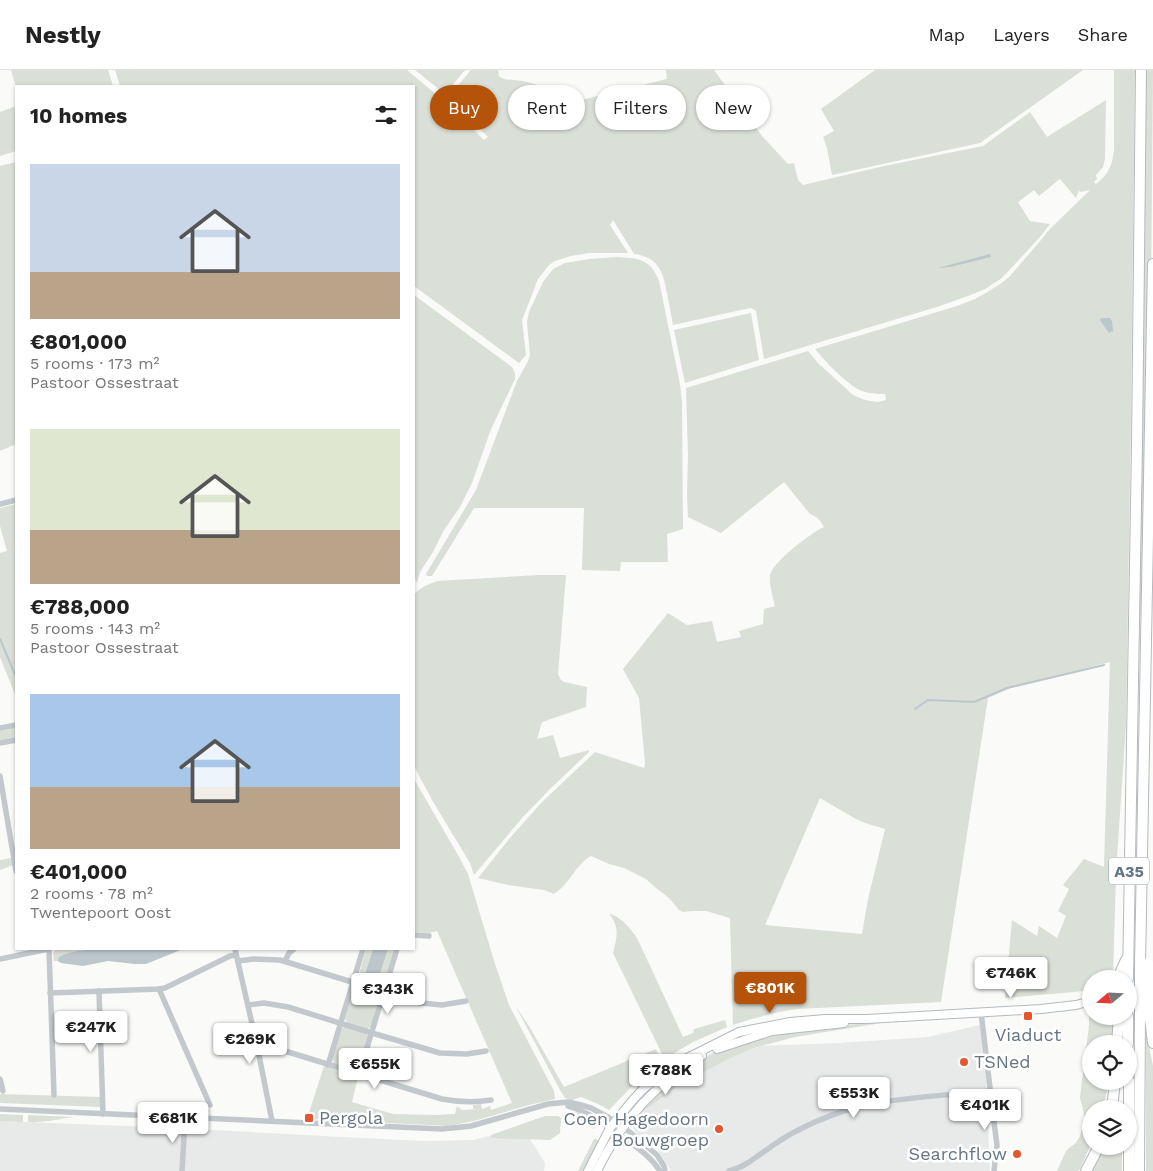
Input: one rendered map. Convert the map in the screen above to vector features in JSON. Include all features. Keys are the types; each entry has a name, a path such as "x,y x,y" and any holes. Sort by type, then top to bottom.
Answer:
{"highway":[{"name":"A35","path":"1125,970 1128,954 1141,70"},
{"name":"A35","path":"1139,1171 1144,1012 1141,887 1153,264"},
{"name":"A35","path":"1144,1012 1153,1043"},
{"path":"1086,1171 1094,1155"},
{"path":"1129,1155 1129,1171"}],"main road":[{"path":"1138,989 1153,984"},
{"path":"597,1171 618,1134 642,1104 672,1076 701,1056 715,1049 772,1031 867,1019 1041,1009 1082,1003"},
{"path":"588,1171 615,1121 638,1095 668,1070 685,1059 739,1032 805,1021 842,1018 867,1019"}],"street":[{"path":"0,504 15,500"},
{"path":"0,728 15,724"},
{"path":"0,743 15,740"},
{"path":"0,776 15,865"},
{"path":"415,935 429,936"},
{"path":"0,959 30,950"},
{"path":"48,950 54,1095"},
{"path":"285,961 293,950"},
{"path":"328,1064 363,950"},
{"path":"359,1074 398,950"},
{"path":"50,993 165,988 230,956 236,955 253,959 285,961 421,1003 442,1005 466,1001"},
{"path":"236,955 272,1121"},
{"path":"159,989 210,1105"},
{"path":"99,991 103,1114"},
{"path":"248,1005 264,1003 288,1007 440,1053 466,1054 486,1051"},
{"path":"981,1012 996,1145 994,1171"},
{"path":"258,1050 275,1048 442,1100 456,1102 491,1100"},
{"path":"0,1080 2,1091"},
{"path":"729,1171 743,1166 777,1142 807,1126 847,1111 885,1102 990,1091"},
{"path":"0,1110 442,1129 471,1126 548,1104 568,1102 591,1108 624,1127 657,1155 665,1171"},
{"path":"562,1104 589,1113 644,1152 652,1159 660,1171"},
{"path":"182,1171 185,1118"}],"shaded area":[{"path":"11,70 108,70 113,85 15,85"},
{"path":"115,70 407,70 430,89 430,130 474,130 484,140 488,137 481,130 498,130 498,85 458,85 471,70 498,70 499,76 503,79 523,81 536,85 508,85 508,130 585,130 585,99 595,97 595,130 686,130 686,85 643,85 667,79 666,70 714,70 725,85 696,85 696,130 758,130 787,163 794,163 798,180 803,185 983,146 1030,112 1047,137 1106,100 1105,159 1103,167 1096,175 1097,179 1094,182 1096,184 1107,173 1114,150 1114,70 1135,70 1126,725 1116,873 1113,970 1082,970 1082,991 1005,998 1012,920 1037,936 1039,926 1057,938 1066,916 1058,911 1069,889 1063,885 1084,859 1104,867 1110,662 1015,686 988,698 941,1002 797,1009 733,1025 730,918 706,911 683,912 646,879 624,868 591,856 581,864 560,890 554,894 544,890 508,885 478,878 541,803 595,752 644,768 639,698 623,669 668,613 687,625 712,621 717,642 741,637 739,631 763,624 764,609 775,606 770,576 772,570 784,556 802,541 824,527 815,516 810,514 784,482 721,533 688,517 686,388 808,351 818,363 853,395 865,400 878,402 886,400 885,394 865,392 843,379 815,349 957,306 986,293 1010,276 1049,230 1090,190 1080,192 1079,190 1076,198 1060,179 1039,196 1034,190 1018,202 1030,221 1050,224 1002,278 985,289 940,306 764,359 756,311 753,309 750,308 673,325 661,272 649,258 634,254 613,220 610,225 628,253 589,253 571,256 549,265 538,279 522,320 526,355 519,363 415,287 415,85 120,85","holes":["820,798 854,818 885,829 868,899 862,934 765,925"]},
{"path":"415,70 465,70 452,85 434,85"},
{"path":"875,70 1083,70 980,143 832,175 823,137 834,131 821,109"},
{"path":"1144,70 1153,70 1151,293 1146,615 1137,615"},
{"path":"15,106 15,151 0,156 0,112"},
{"path":"15,162 15,444 0,451 0,166"},
{"path":"990,254 991,257 938,268"},
{"path":"617,257 643,261 656,274 680,384 682,402 683,529 667,534 668,562 621,562 620,571 582,570 584,508 474,508 432,576 427,576 426,574 476,490 517,381 528,361 530,355 527,322 529,312 543,282 553,269 565,263"},
{"path":"415,296 512,367 515,373 515,379 491,429 472,483 460,507 444,530 420,572 417,583 415,578"},
{"path":"751,313 759,360 685,383 674,330"},
{"path":"1101,318 1110,318 1113,331 1109,333 1100,320"},
{"path":"15,504 15,694 0,657 0,553 7,551 0,526 0,508"},
{"path":"566,575 558,674 564,682 587,687 586,707 542,722 537,739 553,735 560,758 589,750 589,752 523,817 474,875 470,863 415,768 415,594 421,588 437,581"},
{"path":"15,728 15,737 0,741 0,731"},
{"path":"415,781 468,874 509,1005 554,1091 555,1099 474,1121 448,1126 307,1119 324,1066 358,1077 352,1102 393,1114 455,1114 457,1106 462,1110 480,1109 473,1109 473,1105 481,1104 482,1109 490,1106 491,1110 512,1103 437,931 429,933 415,932"},
{"path":"11,858 13,865 0,870 0,860"},
{"path":"609,914 622,920 638,940 683,1037 693,1033 694,1029 725,1020 727,1027 693,1042 666,1058 663,1056 613,953 616,928"},
{"path":"55,950 83,950 64,955 60,957 59,961 54,961 53,953"},
{"path":"181,950 146,964 108,961 83,966 58,961 59,957 78,951"},
{"path":"366,950 373,950 365,974 376,981 388,950 395,950 384,984 381,987 360,981 358,978"},
{"path":"373,950 388,950 376,981 366,978 365,974"},
{"path":"356,986 380,994 371,1027 367,1029 347,1023 345,1018"},
{"path":"516,1007 564,1087 656,1049 661,1062 638,1080 609,1110 581,1097 572,1100 565,1098"},
{"path":"880,1023 795,1037 753,1048 676,1087 639,1113 660,1090 676,1077 693,1065 730,1046 750,1039 791,1030"},
{"path":"984,1024 990,1171 671,1171 657,1149 637,1134 632,1126 638,1112 684,1069 727,1044 758,1046 928,1037"},
{"path":"1089,1025 1115,1025 1114,1035 1088,1035"},
{"path":"345,1027 368,1036 359,1069 355,1071 334,1063 332,1059 342,1028"},
{"path":"1146,1036 1153,1066 1153,1171 1146,1171"},
{"path":"1082,1082 1082,1090 1107,1090 1105,1100 1082,1100 1082,1106 1080,1098"},
{"path":"0,1094 101,1097 101,1107 0,1103"},
{"path":"568,1112 585,1113 597,1122 594,1129 568,1115"},
{"path":"0,1114 23,1115 23,1122 0,1121"},
{"path":"28,1115 74,1117 28,1122"},
{"path":"545,1116 558,1116 561,1118 560,1133 550,1140 491,1138 491,1135"},
{"path":"0,1121 425,1141 474,1140 522,1127 545,1163 544,1171 0,1171"},
{"path":"1082,1129 1082,1155 1086,1155 1080,1169 1078,1171 1057,1171 1066,1151 1076,1143"},
{"path":"594,1139 600,1142 585,1171 578,1171"},
{"path":"1098,1155 1122,1155 1122,1171 1090,1171"}],"waterway":[{"path":"0,639 15,675"},
{"path":"915,709 928,700 974,702 1007,688 1104,665"}],"place":[{"name":"Viaduct","path":"1028,1016"},
{"name":"TSNed","path":"964,1062"},
{"name":"Pergola","path":"309,1118"},
{"name":"Coen Hagedoorn Bouwgroep","path":"719,1129"},
{"name":"Searchflow","path":"1017,1154"}]}
